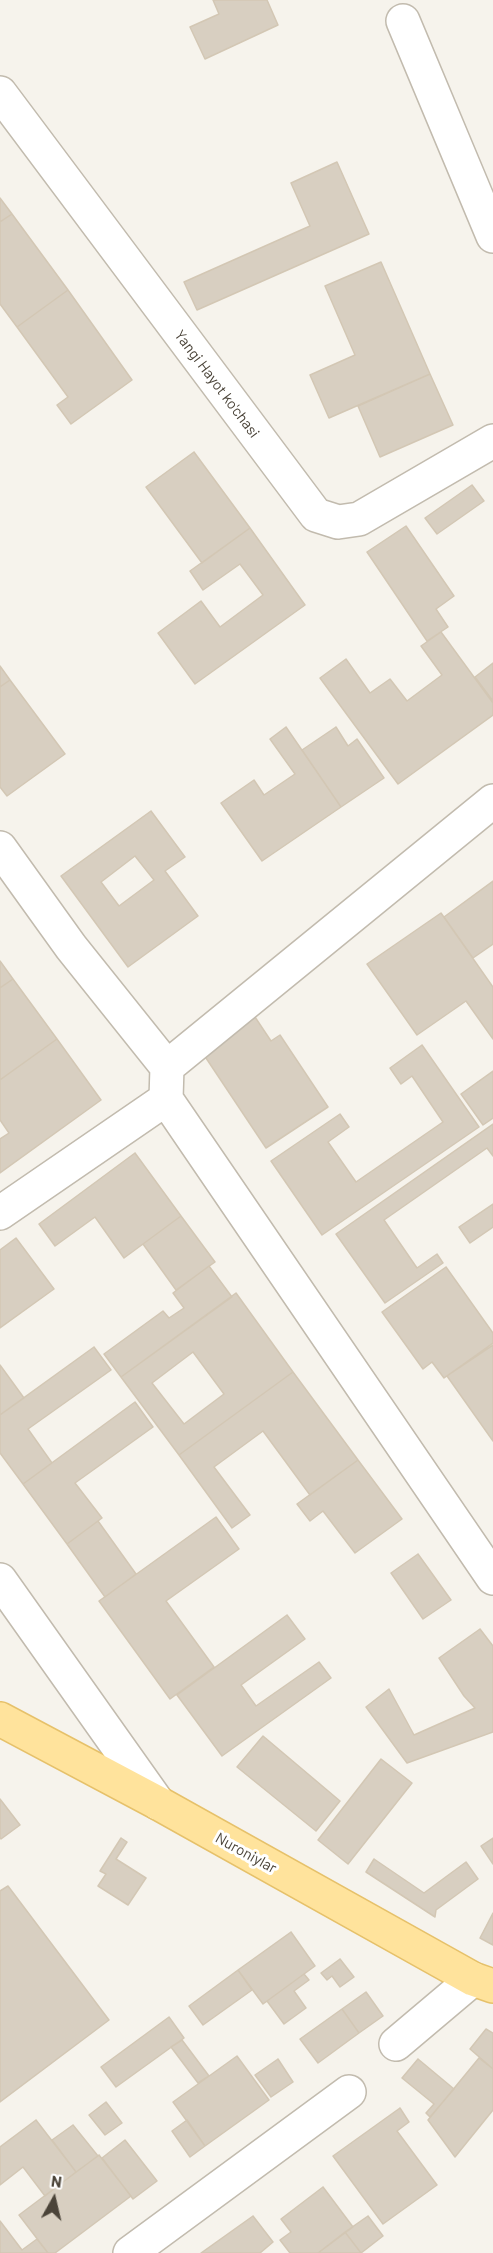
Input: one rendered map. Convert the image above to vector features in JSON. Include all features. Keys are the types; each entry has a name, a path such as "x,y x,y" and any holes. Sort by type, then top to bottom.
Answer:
{"main road":[{"name":"Nuroniylar","path":"0,1719 483,1982"}],"street":[{"path":"403,21 493,236"},
{"name":"Yangi Hayot ko'chasi","path":"0,93 316,514 338,522 359,519 493,441"},
{"path":"167,1067 493,801"},
{"path":"0,848 71,947 167,1067 166,1099 493,1578"},
{"path":"0,1213 166,1099"},
{"path":"0,1580 158,1803"},
{"path":"396,2044 483,1982"},
{"path":"130,2253 349,2092"}],"building":[{"path":"213,0 267,0 278,25 205,59 190,27 219,14"},
{"path":"337,162 369,234 197,310 184,282 310,226 291,183"},
{"path":"0,198 12,214 0,222"},
{"path":"12,214 68,290 17,327 0,304 0,222"},
{"path":"381,262 430,374 329,418 310,375 355,355 325,286"},
{"path":"68,290 132,380 71,424 57,405 68,397 17,327"},
{"path":"430,374 453,425 380,457 358,406"},
{"path":"194,452 250,528 202,563 146,487"},
{"path":"472,485 484,501 437,534 425,518"},
{"path":"406,526 454,596 436,609 448,627 427,641 367,552"},
{"path":"250,528 305,605 195,684 158,633 201,601 220,627 263,595 240,564 203,590 190,571"},
{"path":"441,632 493,703 493,715 398,784 320,678 346,659 370,693 390,679 407,701 442,675 421,646"},
{"path":"493,663 493,701 475,677"},
{"path":"0,666 10,680 0,687"},
{"path":"10,680 65,754 7,796 0,787 0,687"},
{"path":"286,727 341,807 262,861 221,803 254,780 264,795 295,774 270,739"},
{"path":"336,727 348,746 357,739 384,778 341,807 302,750"},
{"path":"151,811 185,857 165,871 198,916 128,967 61,876","holes":["135,856 154,880 119,906 101,882"]},
{"path":"493,881 493,944 473,958 444,917"},
{"path":"441,913 493,987 493,1039 466,1001 417,1035 367,964"},
{"path":"0,961 13,979 0,988"},
{"path":"13,979 57,1039 0,1080 0,988"},
{"path":"253,1014 271,1041 280,1035 328,1107 266,1148 200,1049"},
{"path":"57,1039 101,1100 0,1173 0,1139 9,1133 0,1120 0,1080"},
{"path":"422,1045 479,1127 322,1235 271,1161 340,1114 349,1127 328,1142 356,1182 443,1122 412,1076 401,1084 390,1068"},
{"path":"493,1071 493,1118 483,1125 461,1094"},
{"path":"493,1124 493,1156 487,1148 384,1220 417,1268 437,1254 443,1263 385,1303 336,1234"},
{"path":"135,1153 181,1216 124,1258 95,1217 55,1246 39,1224"},
{"path":"493,1204 493,1227 470,1243 459,1227"},
{"path":"181,1216 215,1262 176,1290 143,1244"},
{"path":"16,1238 54,1289 0,1328 0,1250"},
{"path":"209,1266 232,1297 121,1377 104,1354 163,1311 169,1318 184,1308 173,1293"},
{"path":"446,1267 493,1333 493,1343 444,1378 432,1362 423,1369 382,1312"},
{"path":"236,1293 293,1372 179,1455 121,1377","holes":["193,1352 224,1394 184,1424 152,1383"]},
{"path":"493,1345 493,1441 447,1376"},
{"path":"94,1347 111,1370 28,1429 52,1463 23,1484 0,1453 0,1415"},
{"path":"0,1365 24,1398 0,1415"},
{"path":"293,1372 358,1460 310,1495 263,1431 214,1467 250,1515 232,1528 179,1455"},
{"path":"135,1402 153,1427 75,1483 102,1518 67,1544 23,1484"},
{"path":"358,1460 402,1519 355,1553 323,1511 310,1521 297,1504"},
{"path":"216,1517 239,1549 166,1601 214,1667 170,1699 99,1601"},
{"path":"98,1521 136,1574 105,1597 67,1544"},
{"path":"418,1554 451,1600 423,1619 391,1573"},
{"path":"287,1615 305,1639 241,1685 256,1706 319,1662 331,1678 222,1756 177,1695"},
{"path":"480,1629 493,1646 493,1732 407,1763 366,1707 389,1689 414,1735 475,1708 464,1696 439,1658"},
{"path":"263,1736 340,1801 316,1831 237,1767"},
{"path":"381,1759 412,1783 348,1864 318,1840"},
{"path":"0,1799 20,1825 1,1839 0,1838"},
{"path":"121,1838 127,1842 116,1859 146,1878 128,1905 98,1886 106,1874 100,1871"},
{"path":"493,1838 493,1864 481,1846"},
{"path":"374,1859 424,1893 466,1862 478,1879 436,1910 435,1917 366,1872"},
{"path":"8,1886 109,2020 0,2102 0,1891"},
{"path":"493,1913 493,1945 480,1938"},
{"path":"291,1932 315,1966 263,2004 238,1970"},
{"path":"340,1959 354,1977 340,1987 332,1976 327,1980 321,1973"},
{"path":"238,1970 252,1990 203,2025 189,2006"},
{"path":"304,1974 309,1980 294,1991 306,2008 284,2024 267,2001"},
{"path":"366,1992 383,2016 359,2033 342,2009"},
{"path":"342,2009 359,2033 318,2063 300,2039"},
{"path":"169,2017 184,2038 116,2087 101,2067"},
{"path":"486,2029 493,2033 493,2069 470,2049"},
{"path":"182,2040 209,2076 198,2083 171,2047"},
{"path":"237,2056 269,2100 205,2146 173,2102"},
{"path":"479,2058 493,2069 493,2110 455,2157 428,2120"},
{"path":"278,2059 293,2082 271,2097 255,2075"},
{"path":"418,2059 454,2089 430,2117 426,2113 434,2104 402,2078"},
{"path":"106,2102 122,2123 105,2135 89,2115"},
{"path":"400,2108 409,2122 397,2131 437,2185 383,2224 333,2156"},
{"path":"36,2120 76,2172 45,2196 23,2167 0,2185 0,2147"},
{"path":"187,2120 205,2146 190,2157 172,2131"},
{"path":"73,2125 98,2156 76,2172 52,2140"},
{"path":"125,2140 157,2181 133,2199 102,2158"},
{"path":"99,2155 131,2196 55,2253 48,2253 19,2215"},
{"path":"323,2187 353,2227 318,2253 290,2253 280,2240 291,2232 281,2219"},
{"path":"253,2216 273,2242 260,2253 201,2253"},
{"path":"368,2216 383,2236 361,2253 345,2232"},
{"path":"0,2221 22,2250 37,2239 48,2253 0,2253"},
{"path":"345,2232 361,2253 318,2253"}]}
